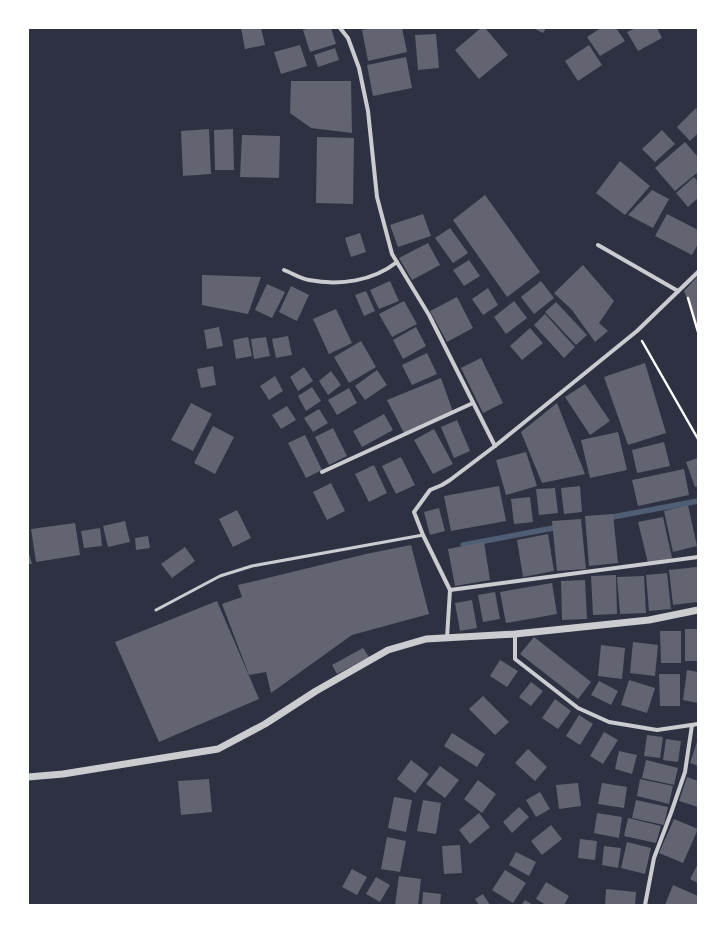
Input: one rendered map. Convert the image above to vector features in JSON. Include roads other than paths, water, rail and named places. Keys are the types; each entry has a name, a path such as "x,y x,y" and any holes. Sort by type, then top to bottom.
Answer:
{"street":[{"path":"340,28 348,38 359,68 368,111 377,197 392,254 429,315 495,446"},
{"path":"598,245 678,291"},
{"path":"284,270 308,280 352,282 370,277 386,270 397,262"},
{"path":"446,638 450,590 422,535 414,512 424,497 430,490 450,480 495,446 637,330 698,272"},
{"path":"322,472 473,403"},
{"path":"450,590 698,557"},
{"path":"28,777 63,774 218,749 265,724 316,691 388,650 426,639 515,634 649,620 698,610"},
{"path":"515,634 515,659 578,708 609,722 657,730 698,724"},
{"path":"645,905 654,858 685,772 692,725"}],"lane":[{"path":"156,610 220,576 252,566 422,535"}],"waterway":[{"path":"607,518 698,501"},
{"path":"463,545 559,527"}]}
